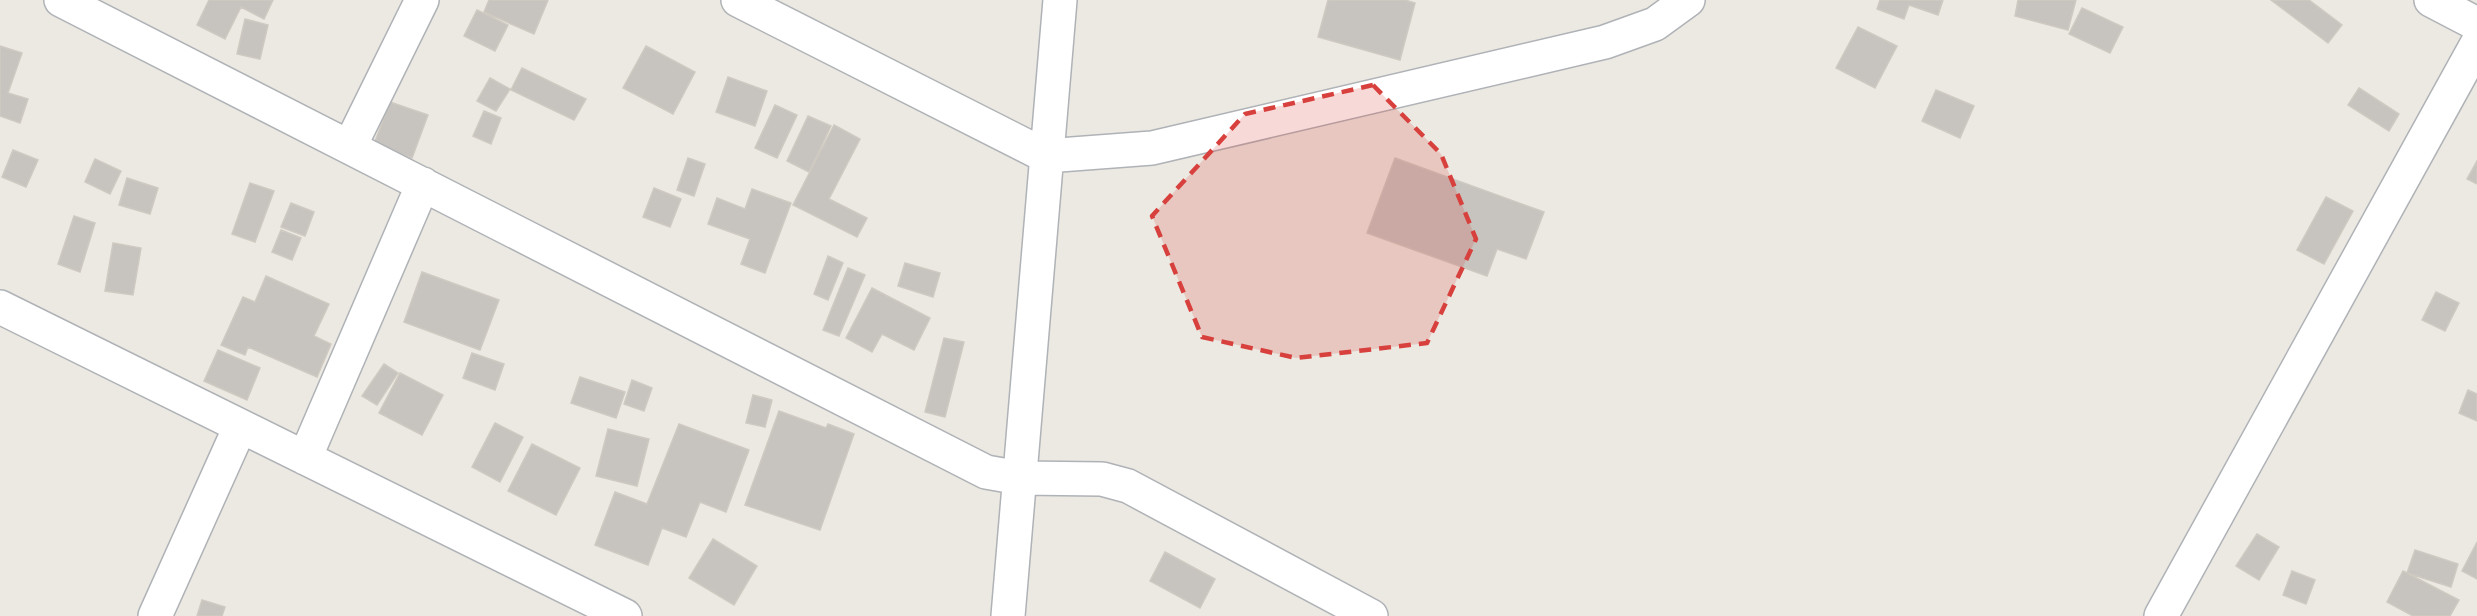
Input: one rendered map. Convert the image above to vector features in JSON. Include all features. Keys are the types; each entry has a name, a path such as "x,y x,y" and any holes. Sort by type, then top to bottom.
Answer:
{"street":[{"path":"61,0 986,472 1020,478 1102,479 1128,486 1371,616"},
{"path":"350,146 423,0"},
{"path":"738,0 1046,156 1152,148 1605,42 1655,24 1688,0"},
{"path":"1008,616 1060,0"},
{"path":"2161,616 2477,44"},
{"path":"305,458 423,184"},
{"path":"0,306 625,616"},
{"path":"155,616 240,427"}],"highlighted area":[{"path":"1373,85 1441,154 1476,239 1427,343 1296,358 1202,337 1152,216 1245,114"}],"building":[{"path":"209,0 273,0 264,19 241,7 225,39 197,25"},
{"path":"489,0 548,0 534,34 484,12"},
{"path":"1328,0 1405,0 1415,3 1400,60 1318,37"},
{"path":"1880,0 1943,0 1938,15 1909,5 1904,19 1877,9"},
{"path":"2018,0 2076,0 2068,30 2015,16"},
{"path":"2271,0 2309,0 2342,25 2328,43"},
{"path":"2082,8 2123,27 2110,53 2069,34"},
{"path":"477,10 508,25 495,51 464,36"},
{"path":"245,19 268,25 260,59 237,54"},
{"path":"1858,27 1897,46 1875,88 1836,68"},
{"path":"0,46 22,53 8,93 28,99 20,123 0,116"},
{"path":"646,46 695,72 673,114 623,88"},
{"path":"522,68 586,99 574,120 511,90"},
{"path":"728,77 767,91 755,126 716,112"},
{"path":"490,78 510,89 496,111 477,101"},
{"path":"2359,88 2399,114 2389,131 2348,105"},
{"path":"1936,90 1974,106 1960,138 1922,121"},
{"path":"390,102 428,115 412,158 374,144"},
{"path":"775,105 797,115 777,158 755,148"},
{"path":"484,111 501,118 491,144 473,136"},
{"path":"808,116 831,126 809,172 787,161"},
{"path":"834,125 860,139 829,199 867,218 857,237 793,205"},
{"path":"13,150 38,160 26,187 2,177"},
{"path":"688,158 705,164 694,196 677,190"},
{"path":"1395,158 1544,212 1526,259 1497,249 1487,276 1367,233"},
{"path":"95,159 121,171 110,194 85,182"},
{"path":"2477,161 2477,184 2467,179"},
{"path":"127,178 158,188 150,214 119,205"},
{"path":"250,183 274,191 255,242 232,234"},
{"path":"654,188 681,199 670,227 643,217"},
{"path":"752,189 791,203 765,273 741,264 750,239 708,224 717,198 745,209"},
{"path":"2326,197 2353,211 2324,264 2297,250"},
{"path":"291,203 314,212 305,236 281,227"},
{"path":"74,216 95,223 80,272 58,264"},
{"path":"281,230 301,238 292,260 272,252"},
{"path":"113,243 141,248 133,295 105,291"},
{"path":"828,256 843,263 828,300 814,294"},
{"path":"905,263 940,273 933,297 898,286"},
{"path":"848,268 865,275 839,336 823,330"},
{"path":"422,272 499,300 480,350 404,322"},
{"path":"266,276 329,304 314,336 331,344 317,377 248,347 245,355 221,345 243,297 255,302"},
{"path":"872,288 930,318 914,350 882,334 872,352 846,338"},
{"path":"2436,292 2459,303 2445,331 2422,320"},
{"path":"944,338 964,342 945,417 925,412"},
{"path":"218,350 260,368 247,400 204,381"},
{"path":"472,353 504,364 495,390 463,378"},
{"path":"384,364 398,373 377,405 362,396"},
{"path":"400,373 443,395 422,435 379,413"},
{"path":"580,377 625,392 616,418 571,403"},
{"path":"632,380 652,388 644,411 624,404"},
{"path":"2468,390 2477,394 2477,421 2459,413"},
{"path":"753,395 772,400 765,427 746,423"},
{"path":"779,411 826,428 828,424 854,434 820,530 745,505"},
{"path":"495,423 523,437 500,482 472,467"},
{"path":"679,424 749,450 726,512 700,502 686,537 662,528 648,565 595,545 615,492 647,504"},
{"path":"608,429 649,439 637,486 596,476"},
{"path":"532,444 580,468 556,515 508,491"},
{"path":"2257,534 2279,547 2259,580 2236,566"},
{"path":"713,539 757,566 734,605 689,578"},
{"path":"2477,542 2477,579 2462,571"},
{"path":"2415,550 2458,564 2451,587 2407,573"},
{"path":"1165,552 1215,579 1200,608 1150,581"},
{"path":"2292,571 2315,580 2306,604 2283,595"},
{"path":"2403,571 2459,600 2450,616 2413,616 2387,602"},
{"path":"202,600 225,607 222,616 197,616"}]}
